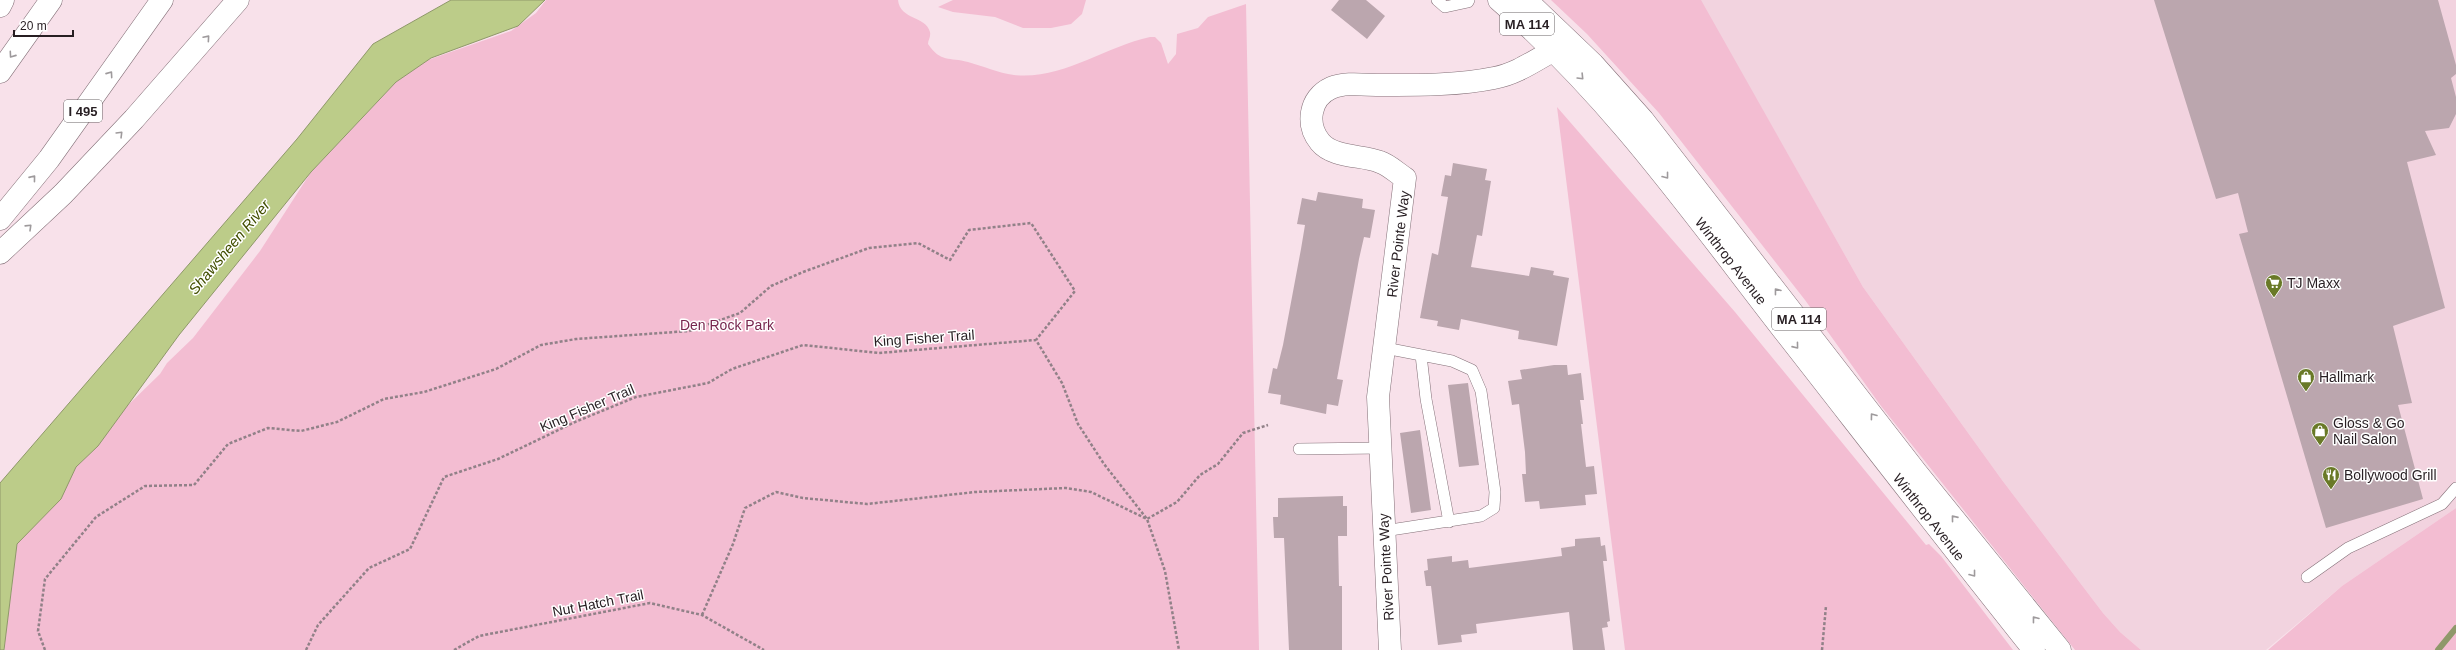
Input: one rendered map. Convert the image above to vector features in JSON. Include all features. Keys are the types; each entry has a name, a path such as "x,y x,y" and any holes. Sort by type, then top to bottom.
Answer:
{"main road":[{"path":"0,6 4,0"},
{"path":"0,72 51,0"},
{"name":"I 495","path":"0,220 48,159 162,0"},
{"path":"0,253 63,194 134,119 238,0"},
{"name":"Winthrop Avenue","path":"1499,0 1560,44 1620,94 1662,145 1916,472 2060,650"},
{"name":"Winthrop Avenue","path":"1526,0 1637,140 1922,510 2034,650"},
{"name":"River Pointe Way","path":"1390,650 1378,397 1405,178 1381,162 1334,151 1320,143 1312,126 1312,108 1319,97 1331,88 1353,84 1386,86 1494,78 1523,69 1560,44"}],"lane":[{"path":"1428,0 1441,4 1468,2 1469,0"},
{"path":"1384,531 1481,516 1494,508 1495,492 1481,391 1472,370 1452,361 1385,348"},
{"path":"1421,354 1426,399 1449,522"},
{"path":"1299,450 1381,448"},
{"path":"2307,577 2348,548 2442,504 2456,488"}],"path":[{"path":"45,650 38,631 45,579 96,517 145,486 194,485 228,444 268,428 301,431 337,422 384,399 424,392 496,369 541,345 576,339 689,331 740,313 771,286 802,272 869,248 918,243 950,260 970,230 1031,223 1075,291 1036,340 1062,383 1078,424 1104,464 1147,519 1165,571 1179,650"},
{"name":"King Fisher Trail","path":"306,650 318,625 369,568 410,549 444,477 498,459 575,422 636,397 708,383 732,369 802,345 879,353 1036,340"},
{"path":"1147,519 1177,502 1200,475 1218,464 1243,433 1268,424"},
{"path":"702,615 733,544 745,508 776,492 804,498 867,504 975,492 1066,488 1091,492 1147,519"},
{"name":"Nut Hatch Trail","path":"454,650 479,636 650,603 702,615 764,650"},
{"path":"1822,650 1826,606"}],"shaded area":[{"path":"1700,0 2456,0 2456,508 2342,586 2266,650 2141,650 2120,632 2103,613 2002,480 1863,287"}],"green space":[{"name":"Den Rock Park","path":"546,0 898,0 903,11 924,23 928,27 930,34 928,44 941,57 968,62 1014,75 1049,73 1150,37 1155,37 1161,43 1168,64 1176,54 1177,34 1198,28 1208,17 1246,4 1259,650 5,650 6,626 12,588 14,555 17,544 60,485 125,408 160,374 167,363 193,338 260,251 311,172 396,82 425,61 511,31 536,13"},
{"path":"953,0 1086,0 1082,14 1071,24 1051,28 1023,28 995,17 953,12 938,7"},
{"path":"1551,0 1701,0 1863,287 2002,480 2103,613 2120,632 2141,650 2075,650 1881,406 1805,300 1659,113 1587,34"},
{"path":"1557,107 1735,312 1926,545 1929,544 1941,556 2013,650 1625,650"},
{"path":"2456,508 2456,650 2268,650 2342,586"}],"water":[{"name":"Shawsheen River","path":"451,0 545,0 518,26 431,58 396,82 311,172 179,335 98,446 76,467 61,499 17,544 4,650 0,650 0,483 297,139 373,44"}],"building":[{"path":"1339,0 1366,0 1385,16 1367,39 1331,10"},
{"path":"2154,0 2438,0 2456,65 2456,74 2451,78 2456,97 2456,114 2449,128 2425,131 2436,155 2407,162 2445,308 2393,326 2412,403 2398,405 2423,499 2326,528 2239,234 2248,232 2238,193 2216,199"},
{"path":"1453,163 1487,169 1485,180 1491,181 1482,236 1477,235 1471,267 1529,276 1531,267 1554,271 1553,275 1569,278 1557,346 1518,339 1519,331 1461,319 1459,330 1437,326 1438,321 1420,318 1432,253 1438,255 1448,197 1441,196 1445,175 1451,176"},
{"path":"1318,192 1363,199 1362,208 1375,210 1370,238 1364,237 1359,259 1337,379 1343,380 1338,406 1327,404 1326,414 1280,404 1281,395 1268,393 1273,368 1277,369 1283,345 1301,249 1305,225 1297,224 1302,198 1316,201"},
{"path":"1554,365 1567,365 1568,375 1581,373 1584,400 1580,400 1583,424 1581,424 1586,467 1594,466 1597,494 1585,495 1586,505 1540,509 1539,501 1525,502 1522,474 1526,474 1525,452 1519,404 1512,405 1508,381 1522,379 1520,370"},
{"path":"1468,383 1479,465 1459,467 1448,385"},
{"path":"1420,430 1431,510 1411,513 1400,433"},
{"path":"1343,496 1343,506 1347,506 1347,536 1338,536 1339,586 1342,586 1342,650 1289,650 1284,538 1274,538 1273,517 1278,517 1278,498"},
{"path":"1600,537 1601,546 1605,545 1607,561 1603,561 1610,621 1607,622 1608,627 1602,628 1605,650 1573,650 1569,612 1476,624 1477,633 1461,635 1462,642 1438,645 1431,586 1426,586 1424,571 1428,570 1427,559 1452,556 1452,562 1468,560 1469,568 1562,556 1561,548 1575,546 1575,539"}],"waterway":[{"path":"2438,650 2456,628"}],"place":[{"name":"TJ Maxx","path":"2274,298"},
{"name":"Hallmark","path":"2306,392"},
{"name":"Gloss & Go Nail Salon","path":"2320,446"},
{"name":"Bollywood Grill","path":"2331,490"}]}
